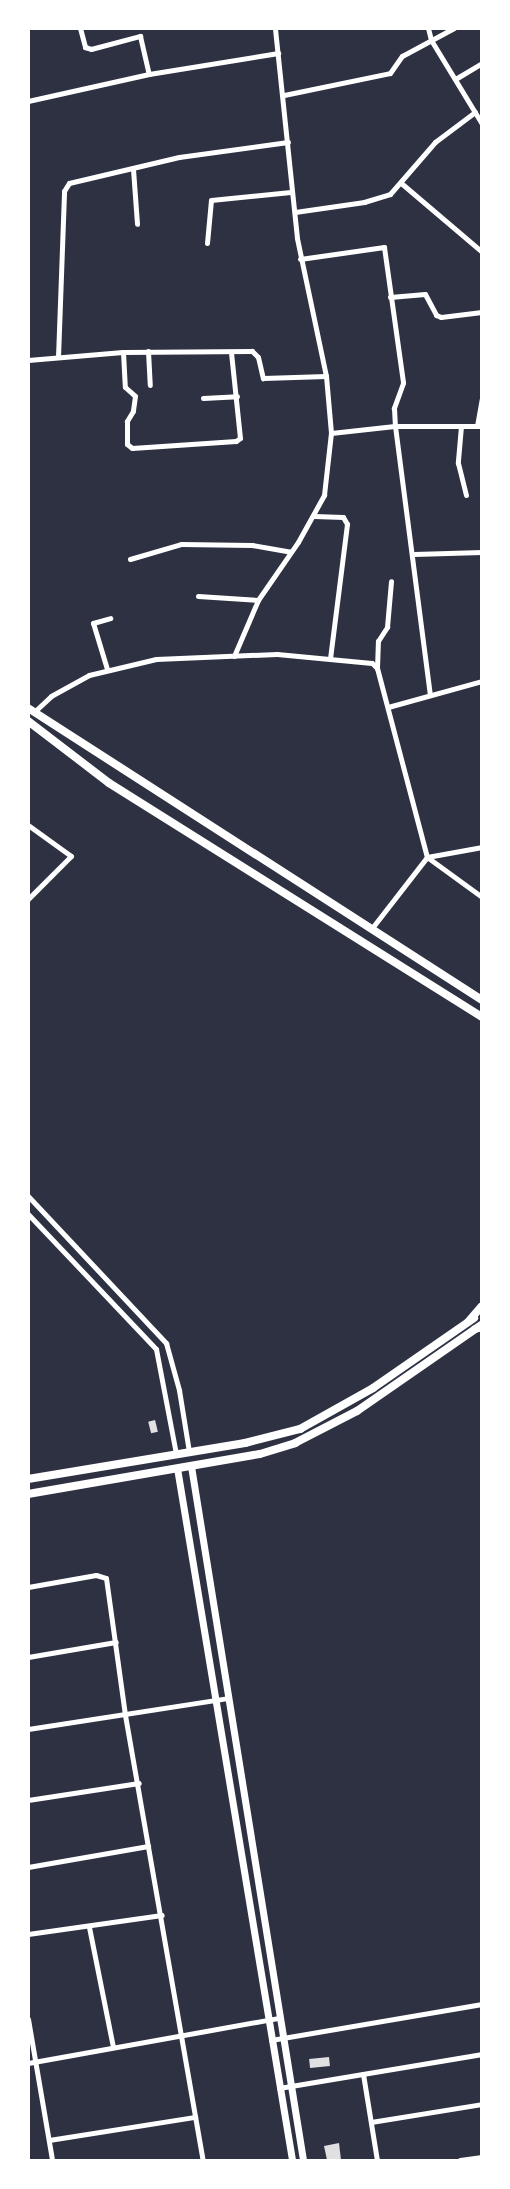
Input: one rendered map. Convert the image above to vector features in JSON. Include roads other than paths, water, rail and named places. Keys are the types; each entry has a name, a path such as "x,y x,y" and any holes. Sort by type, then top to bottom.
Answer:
{"main road":[{"path":"31,710 482,1000"},
{"path":"28,721 109,783 482,1017"},
{"path":"401,966 411,954"},
{"path":"468,1322 482,1306"},
{"path":"28,1479 189,1452 300,1429 373,1388 482,1312"},
{"path":"28,1494 260,1454 331,1426 479,1327"}],"street":[{"path":"81,28 88,49 140,36 149,75"},
{"path":"428,28 431,40 457,78 482,124"},
{"path":"284,94 390,73 402,56 454,28"},
{"path":"234,656 258,600 314,516 324,495 331,433 326,376 300,259 291,192 277,29"},
{"path":"28,101 149,75 278,53"},
{"path":"457,78 482,63"},
{"path":"295,212 378,199 401,183 435,142 475,112"},
{"path":"58,357 65,187 74,180 211,152 288,142"},
{"path":"133,169 137,224"},
{"path":"401,183 482,252"},
{"path":"207,243 211,200 291,192"},
{"path":"300,259 384,247 403,382 394,408 395,426 414,554 430,695"},
{"path":"390,297 425,294 436,315 441,316 482,312"},
{"path":"123,351 124,387 135,396 133,411 127,421 128,446 236,441 242,432 231,352"},
{"path":"28,360 123,351 256,353 263,378 326,376"},
{"path":"148,351 150,385"},
{"path":"203,398 237,396"},
{"path":"331,433 395,426 479,426 482,399"},
{"path":"461,426 458,463 466,495"},
{"path":"314,516 343,517 346,524 330,658"},
{"path":"130,559 181,544 252,545 290,552"},
{"path":"414,554 482,552"},
{"path":"391,581 387,627 378,641 377,668 427,857 482,897"},
{"path":"198,596 258,600"},
{"path":"107,669 93,623 110,618"},
{"path":"31,710 63,688 107,669 156,658 234,656 330,658 364,660 377,668"},
{"path":"388,707 482,681"},
{"path":"28,825 71,856 28,899"},
{"path":"372,928 427,857 482,847"},
{"path":"28,1196 166,1343 180,1390 189,1452"},
{"path":"28,1214 156,1349 176,1454"},
{"path":"191,1466 303,2160"},
{"path":"177,1468 213,1701 292,2160"},
{"path":"28,1587 103,1576 203,2160"},
{"path":"28,1657 116,1642"},
{"path":"28,1729 228,1698"},
{"path":"28,1800 139,1783"},
{"path":"28,1867 148,1846"},
{"path":"28,1934 162,1915"},
{"path":"90,1926 113,2047"},
{"path":"271,2040 482,2004"},
{"path":"28,2019 32,2062 52,2160"},
{"path":"32,2062 279,2019"},
{"path":"279,2088 482,2054"},
{"path":"363,2073 377,2160"},
{"path":"371,2122 482,2104"},
{"path":"49,2140 195,2117"},
{"path":"460,2160 482,2157"}]}
